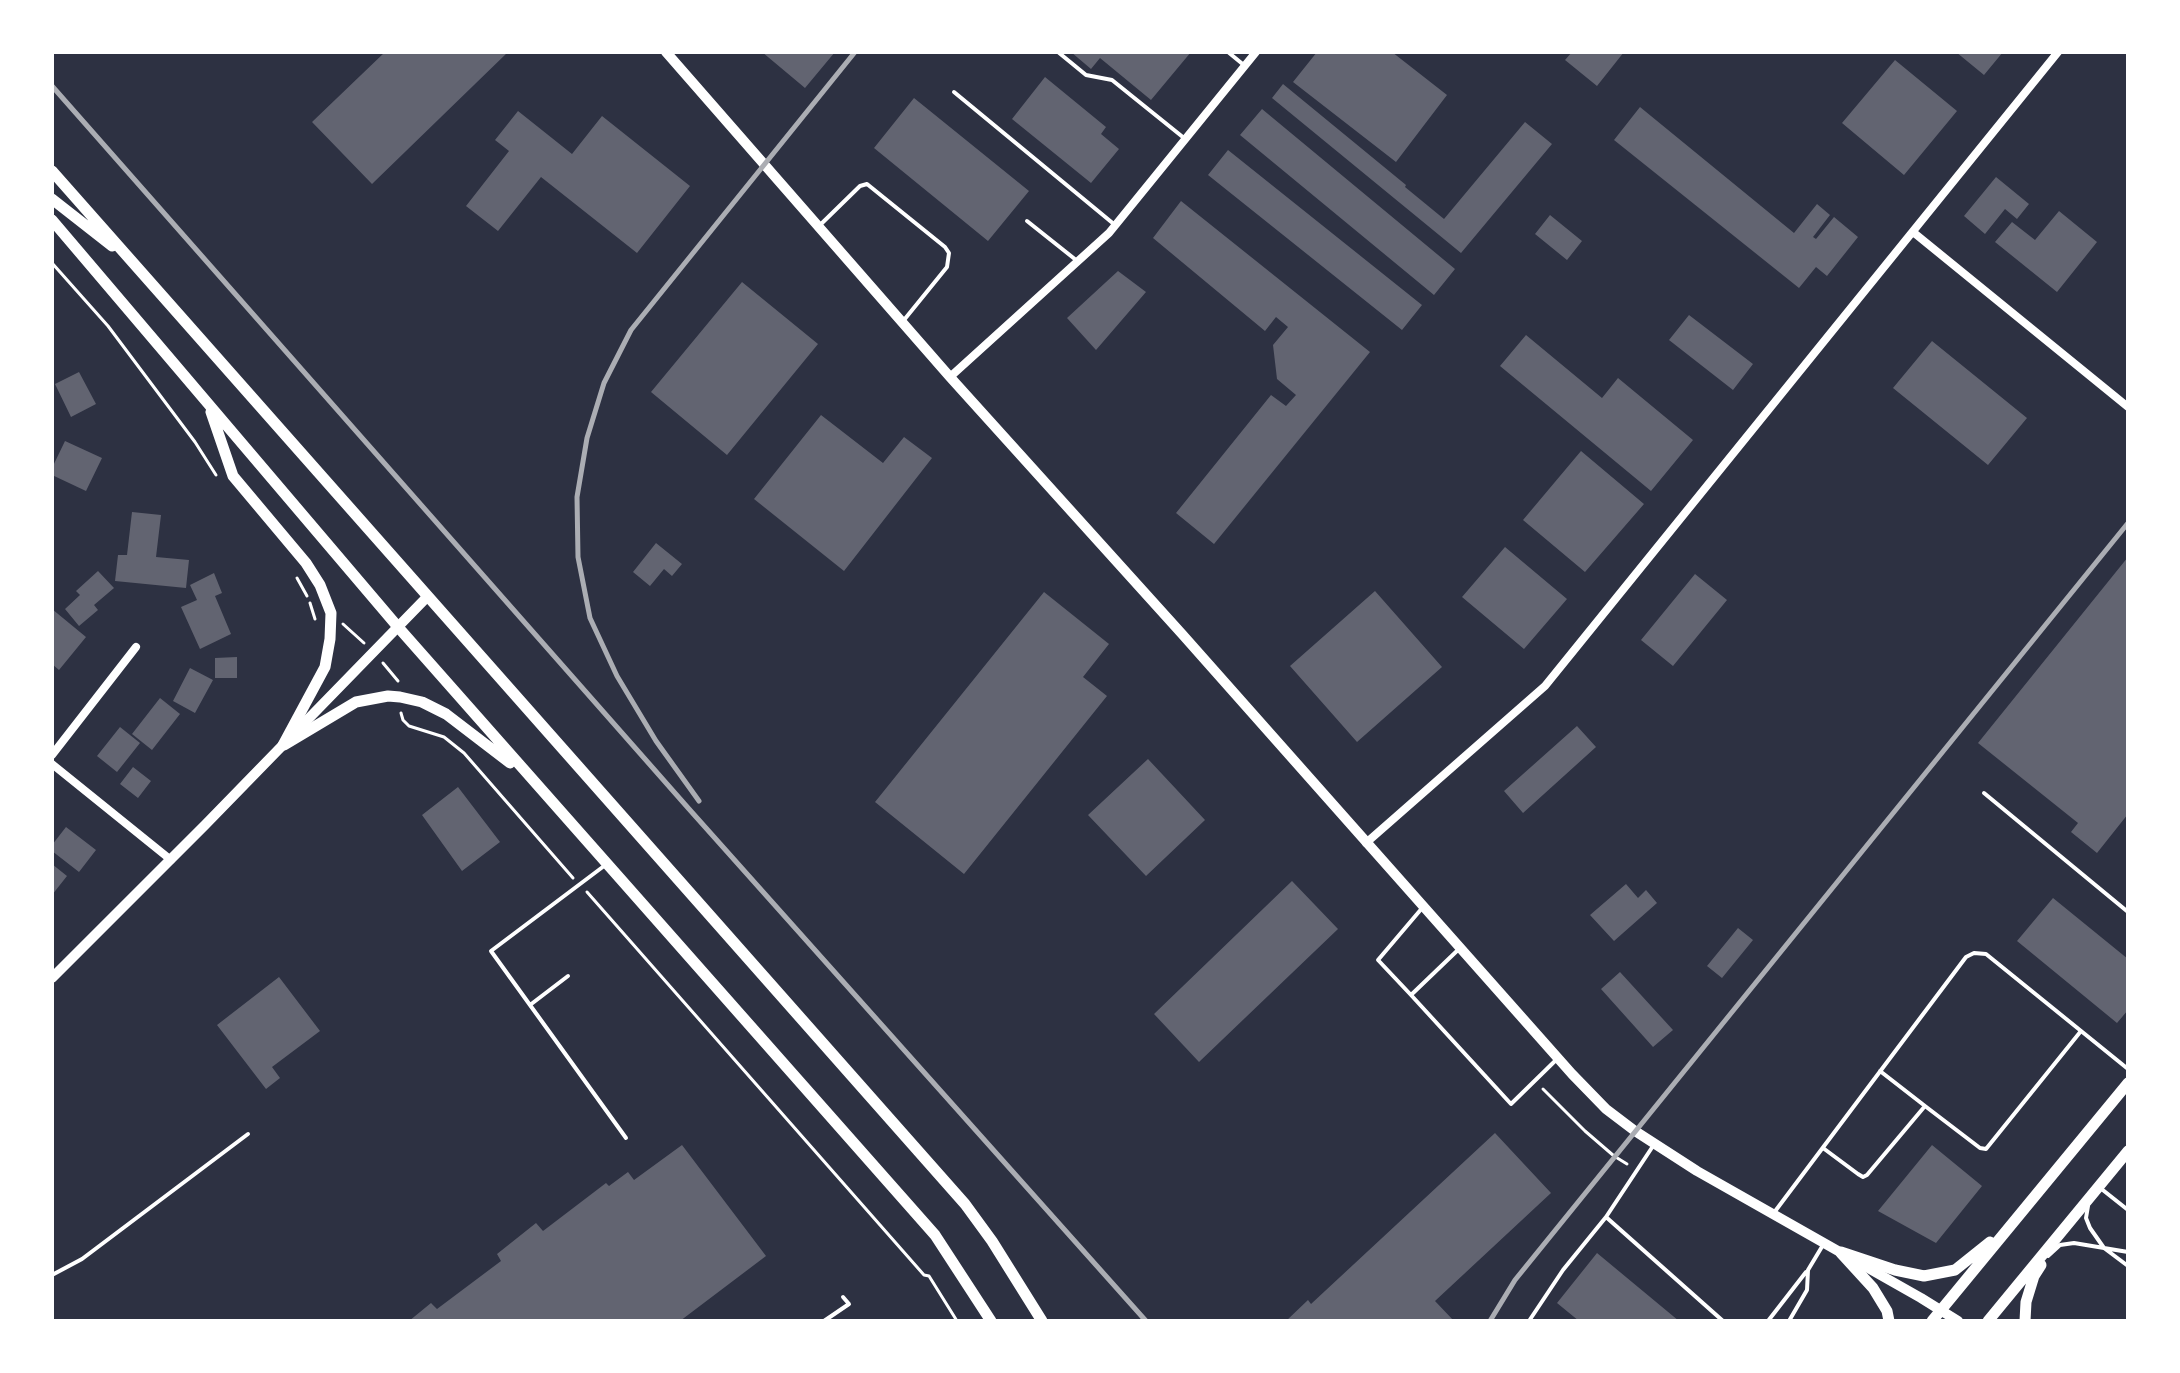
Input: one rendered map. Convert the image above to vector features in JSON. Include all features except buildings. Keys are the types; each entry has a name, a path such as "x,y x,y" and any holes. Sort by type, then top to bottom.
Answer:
{"main road":[{"path":"52,171 965,1204 1042,1321"},
{"path":"52,199 131,261"},
{"path":"52,220 398,627 935,1235 991,1321"},
{"path":"208,404 233,476 306,563 320,585 331,613 325,667 283,745"},
{"path":"283,745 356,702 400,697 422,702 446,714 529,777"},
{"path":"1932,1321 2128,1083"},
{"path":"1988,1321 2128,1151"},
{"path":"1841,1252 1924,1276 1955,1270 2011,1225"},
{"path":"2025,1321 2026,1302 2034,1276 2055,1239"},
{"path":"1841,1252 1873,1288 1887,1311 1889,1321"}],"street":[{"path":"666,52 950,377 1606,1109 1697,1171 1958,1321"},
{"path":"950,377 1116,225 1256,52"},
{"path":"1366,843 1545,686 2058,52"},
{"path":"1913,232 2128,407"},
{"path":"52,978 427,597"},
{"path":"52,755 136,647"},
{"path":"52,764 171,860"}],"lane":[{"path":"1058,52 1086,75 1112,80 1186,139"},
{"path":"1228,52 1245,66"},
{"path":"954,92 1116,225"},
{"path":"819,226 860,186 867,184 945,247 949,253 947,267 903,322"},
{"path":"1027,221 1078,261"},
{"path":"1984,793 2128,912"},
{"path":"606,864 491,951 626,1138"},
{"path":"1423,907 1378,960 1511,1104 1558,1058"},
{"path":"1411,995 1460,948"},
{"path":"1773,1214 1966,957 1974,953 1986,954 2128,1069"},
{"path":"530,1005 568,976"},
{"path":"1880,1071 1980,1148 1986,1149 2081,1031"},
{"path":"1823,1148 1863,1177 1925,1106"},
{"path":"52,1275 82,1259 248,1134"},
{"path":"1529,1321 1563,1270 1606,1217 1654,1144"},
{"path":"2128,1210 2095,1191 2086,1218 2104,1248 2128,1266"},
{"path":"1606,1217 1723,1321"},
{"path":"1768,1321 1808,1270 1824,1243"},
{"path":"2043,1260 2060,1245 2074,1243 2128,1252"},
{"path":"1789,1321 1807,1290 1808,1270"},
{"path":"824,1321 849,1304 843,1297"}],"path":[{"path":"400,697 403,720 409,726 444,737 464,753 924,1275 929,1276 957,1321"},
{"path":"1536,1082 1585,1131 1614,1156 1637,1170"}],"railway":[{"path":"699,801 656,741 617,676 590,618 578,557 577,497 587,438 604,383 631,330 855,52"},
{"path":"52,86 689,809 1146,1321"},
{"path":"1490,1321 1515,1280 2128,523"}]}
